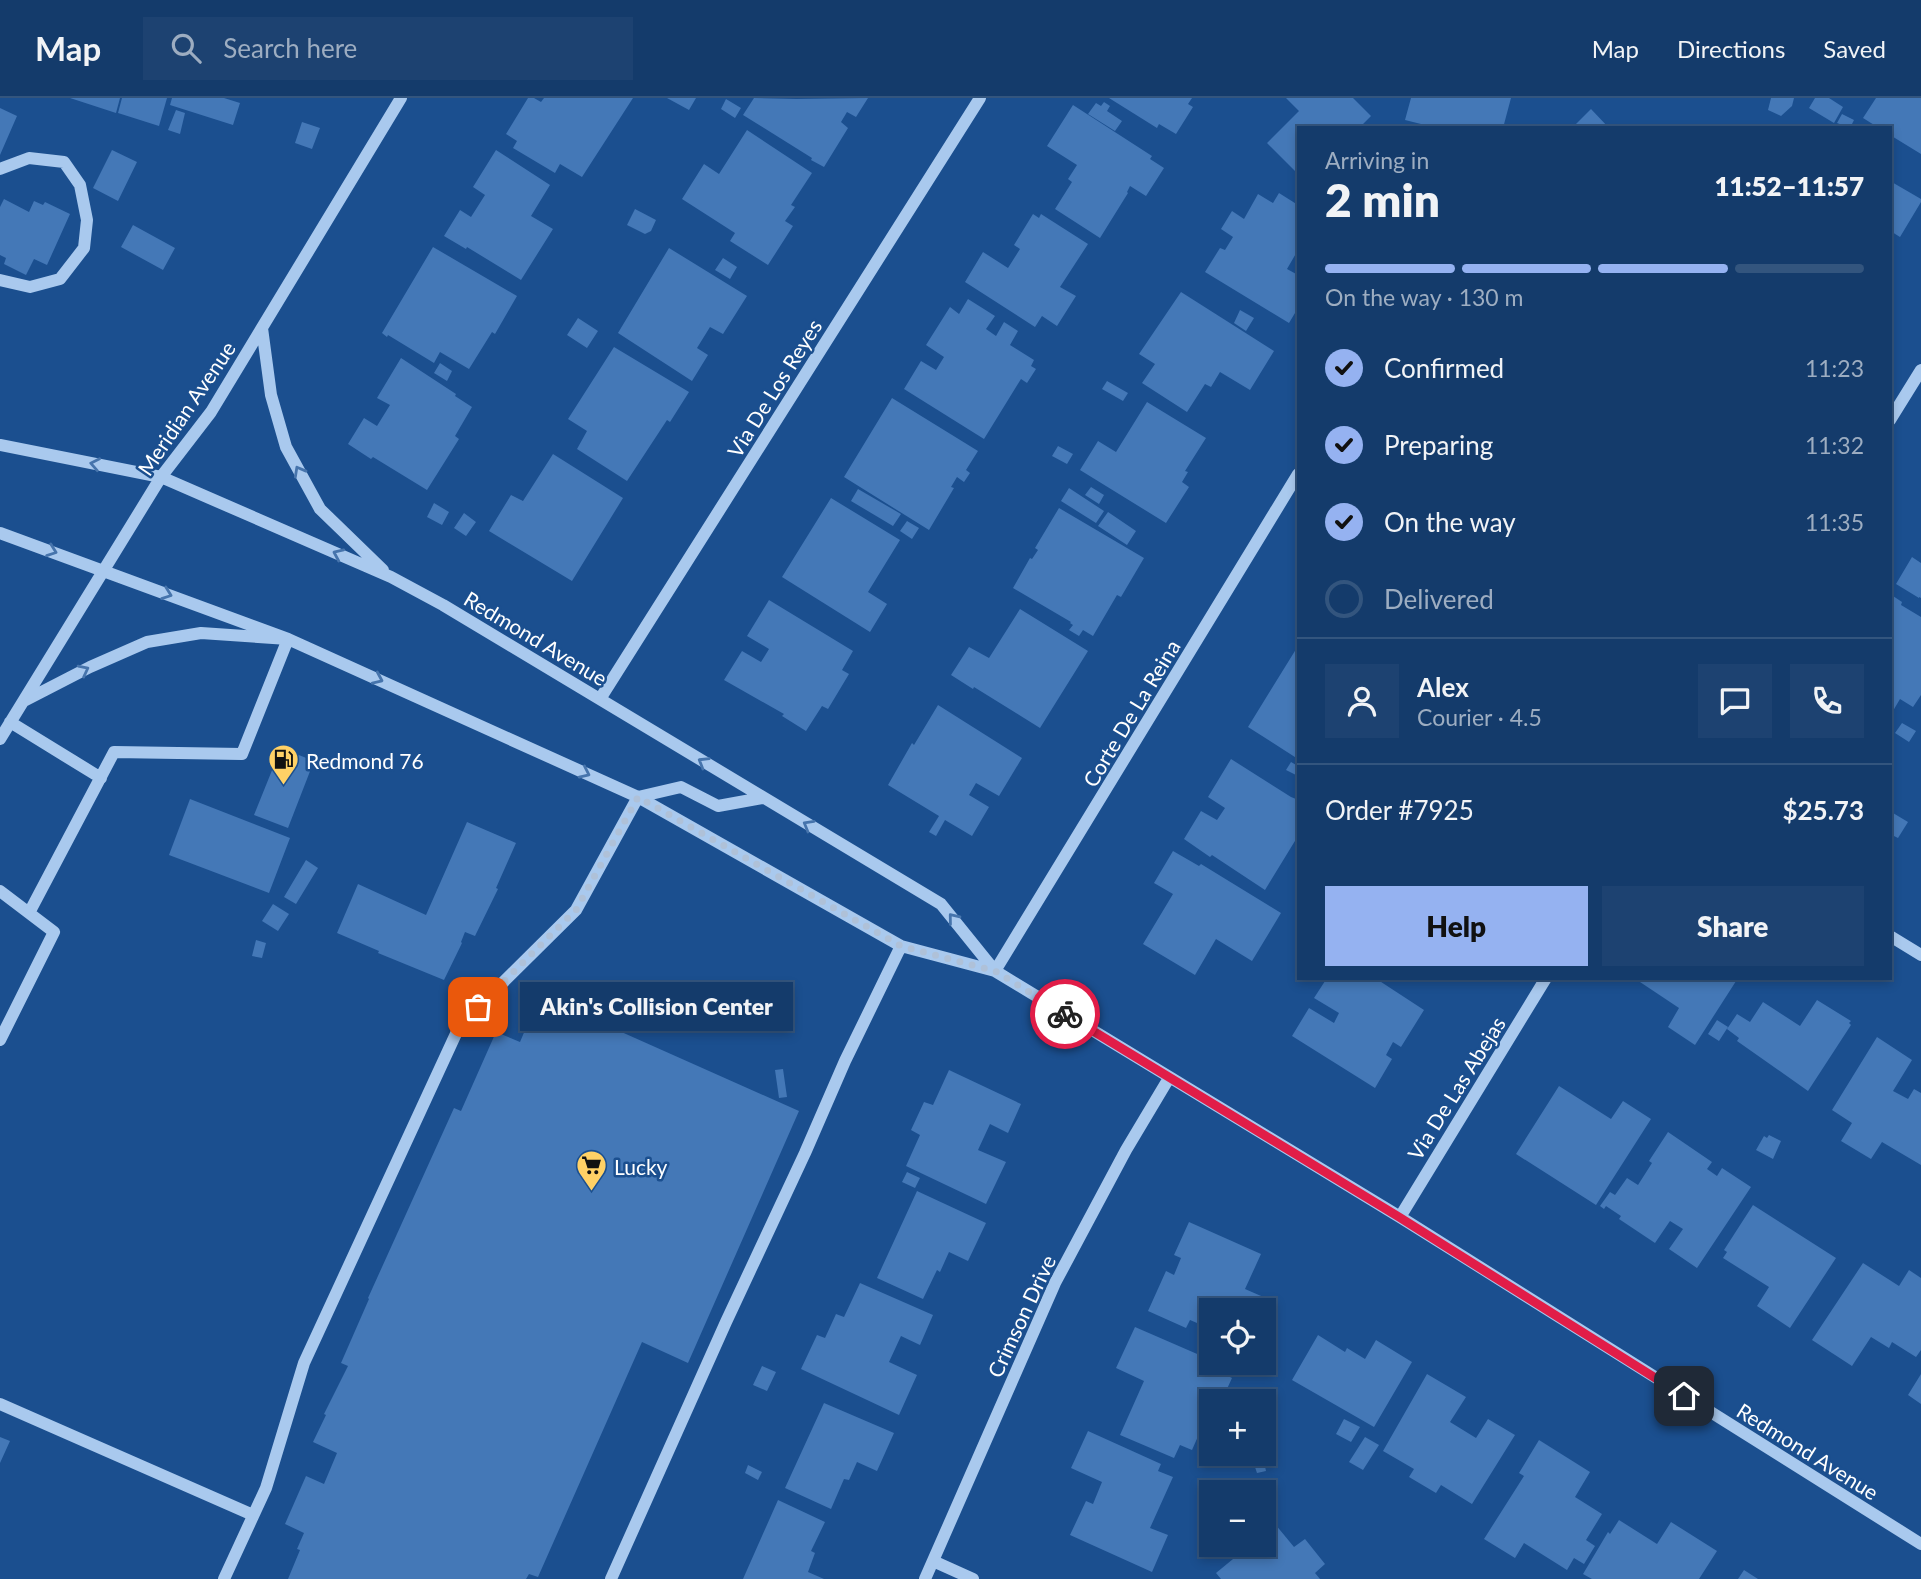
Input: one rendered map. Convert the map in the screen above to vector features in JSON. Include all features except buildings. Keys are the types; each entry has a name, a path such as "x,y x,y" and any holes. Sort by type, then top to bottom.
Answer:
{"street":[{"name":"Meridian Avenue","path":"0,739 162,477 211,412 401,98"},
{"name":"Via De Los Reyes","path":"600,699 980,98"},
{"path":"0,169 29,158 64,162 80,185 88,220 84,248 60,279 30,287 0,280"},
{"path":"262,328 271,395 286,447 320,509 391,577"},
{"path":"1892,417 1921,370"},
{"name":"Redmond Avenue","path":"0,445 162,477 391,577 443,605 941,904 995,971"},
{"name":"Corte De La Reina","path":"995,971 1297,476"},
{"name":"Redmond Avenue","path":"0,533 288,639 638,797 901,946 995,971 1399,1217 1921,1545"},
{"path":"24,702 90,667 147,642 201,633 288,639 242,754 114,752 29,913"},
{"path":"10,722 101,778"},
{"path":"224,1579 266,1488 304,1363 460,1025 576,910 638,797 681,787 718,806 762,798"},
{"path":"0,891 54,932 0,1040"},
{"path":"1892,937 1921,955"},
{"path":"611,1579 845,1061 901,946"},
{"name":"Via De Las Abejas","path":"1399,1217 1545,980"},
{"name":"Crimson Drive","path":"925,1579 1055,1283 1126,1150 1169,1078"},
{"path":"0,1404 253,1515"},
{"path":"933,1561 973,1579"}],"way so far":[{"path":"478,1007 576,910 638,797 901,946 995,971 1065,1014"}],"place":[{"name":"Redmond 76","path":"283,787"},
{"name":"Akin's Collision Center","path":"478,1007"},
{"name":"Lucky","path":"591,1193"}],"route":[{"path":"1065,1014 1399,1217 1684,1396"}]}
